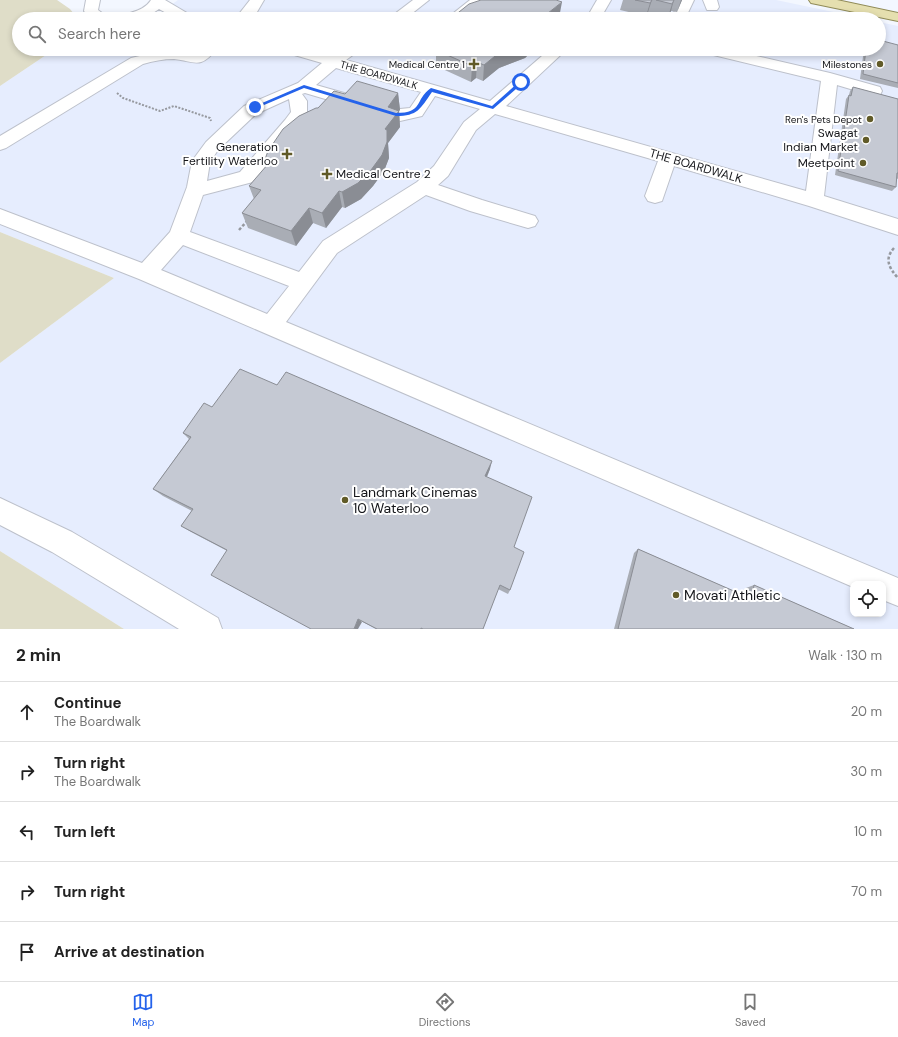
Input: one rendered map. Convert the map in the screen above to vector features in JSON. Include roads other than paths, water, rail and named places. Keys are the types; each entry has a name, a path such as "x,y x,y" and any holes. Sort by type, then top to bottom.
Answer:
{"main road":[{"path":"816,0 874,12"},
{"path":"873,0 898,5"},
{"path":"886,15 898,17"}],"street":[{"path":"249,12 257,0"},
{"path":"405,12 422,0"},
{"path":"463,12 479,0"},
{"path":"597,12 604,0"},
{"path":"681,12 687,0"},
{"path":"90,1 91,12"},
{"path":"148,12 158,1 176,12"},
{"path":"0,144 137,61 153,56"},
{"path":"187,56 196,58 199,56"},
{"name":"THE BOARDWALK","path":"313,56 814,200 898,227"},
{"path":"146,273 178,236 196,187 201,161 229,128 250,110 298,89 342,56"},
{"path":"270,327 330,247 354,230 424,187 441,171 470,126 493,108 551,56"},
{"path":"736,56 830,78 874,91"},
{"path":"814,200 830,78"},
{"path":"298,89 400,115 416,112 431,90"},
{"path":"196,187 205,188 246,177 292,124 299,112 298,89"},
{"path":"655,196 668,158"},
{"path":"424,187 528,222"},
{"path":"0,216 146,273 270,327 329,350 872,581"},
{"path":"178,236 303,282"},
{"path":"0,511 62,542 207,629"},
{"path":"886,587 898,592"}],"place":[{"name":"Medical Centre 1","path":"474,64"},
{"name":"Milestones","path":"880,64"},
{"name":"Ren's Pets Depot","path":"870,119"},
{"name":"Swagat Indian Market","path":"866,140"},
{"name":"Generation Fertility Waterloo","path":"287,154"},
{"name":"Meetpoint","path":"863,163"},
{"name":"Medical Centre 2","path":"327,174"},
{"name":"Landmark Cinemas 10 Waterloo","path":"345,500"},
{"name":"Movati Athletic","path":"676,595"}]}
